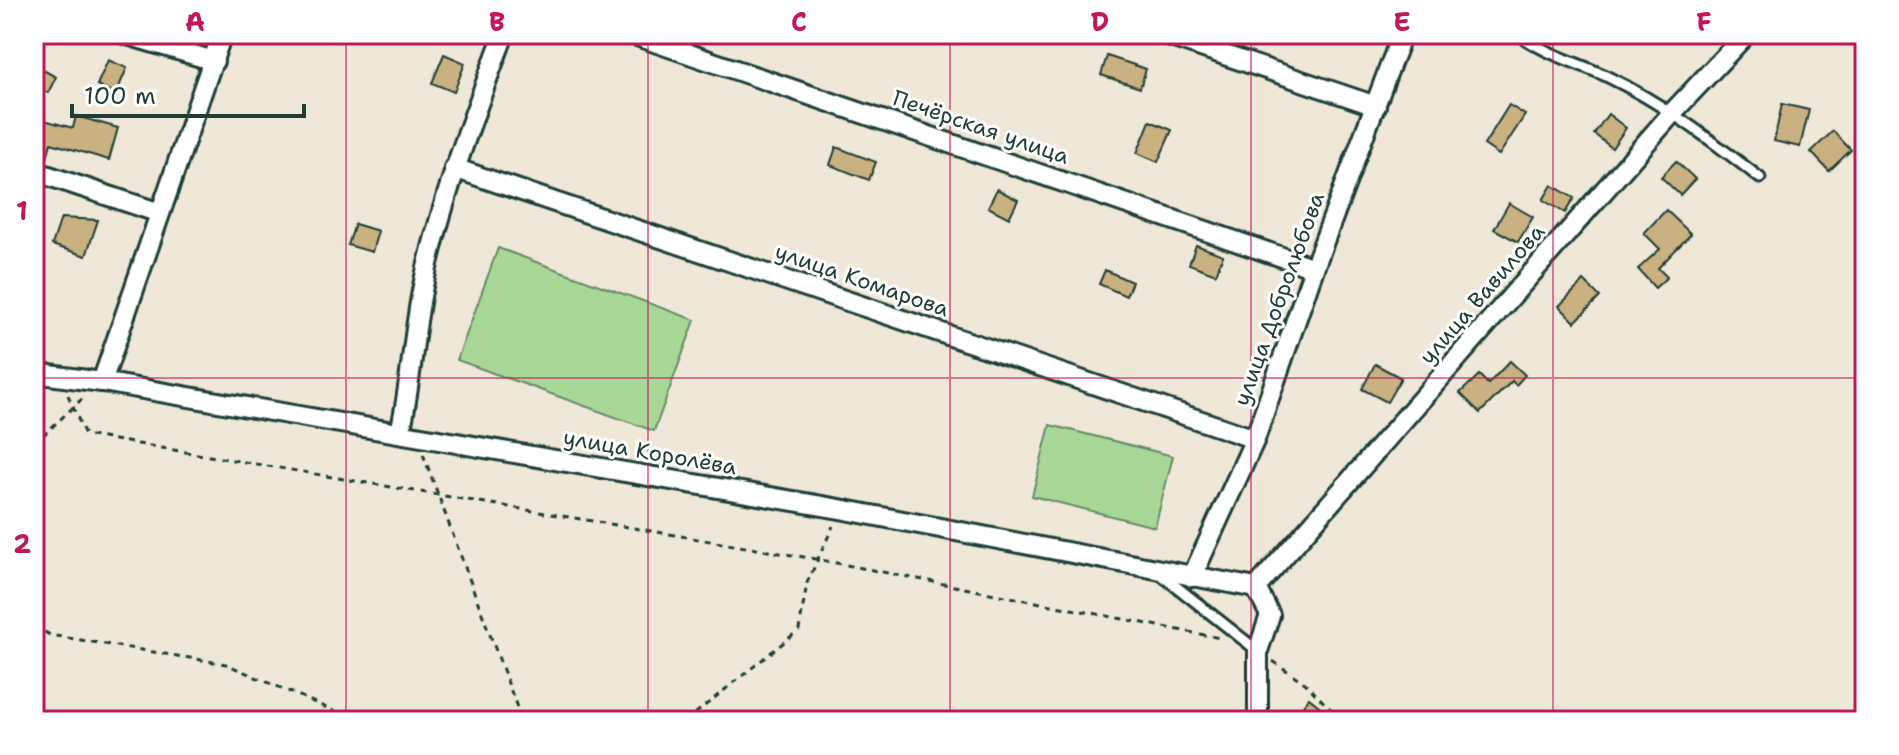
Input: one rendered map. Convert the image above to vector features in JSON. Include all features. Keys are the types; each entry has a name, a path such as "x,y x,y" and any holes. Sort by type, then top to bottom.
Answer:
{"street":[{"path":"124,34 214,61"},
{"path":"102,382 222,34"},
{"path":"408,434 422,288 454,168 504,34"},
{"name":"Печёрская улица","path":"631,34 1314,268"},
{"path":"1162,34 1376,106"},
{"name":"улица Добролюбова","path":"1192,577 1255,439 1314,268 1402,34"},
{"name":"улица Вавилова","path":"1256,588 1673,112 1746,34"},
{"name":"улица Комарова","path":"454,168 1255,439"},
{"path":"34,171 160,213"},
{"name":"улица Королёва","path":"34,373 102,382 840,509 1256,588"},
{"path":"1256,588 1270,615 1251,647 1258,721"}],"lane":[{"path":"1518,34 1538,50 1605,76 1673,112 1760,178"},
{"path":"1156,570 1251,647"}],"path":[{"path":"61,378 85,435 816,559 1251,647 1305,683 1342,721"},
{"path":"34,444 102,382"},
{"path":"408,434 438,496 522,721"},
{"path":"686,721 799,630 807,583 840,509"},
{"path":"34,626 50,635 226,664 336,712 348,721"}],"green space":[{"path":"498,248 695,320 654,431 457,360"},
{"path":"1050,425 1173,456 1155,527 1032,496"}],"building":[{"path":"444,54 465,63 454,92 432,83"},
{"path":"1107,56 1146,69 1140,88 1101,75"},
{"path":"108,60 127,68 116,94 97,85"},
{"path":"34,65 56,77 48,93 34,86"},
{"path":"1782,104 1809,110 1800,147 1774,141"},
{"path":"1509,105 1525,115 1499,155 1484,145"},
{"path":"1608,114 1626,128 1612,148 1594,134"},
{"path":"76,116 118,128 109,160 51,143 47,158 35,155 44,120 73,128"},
{"path":"1150,121 1172,130 1158,162 1137,153"},
{"path":"1833,131 1851,150 1829,171 1811,152"},
{"path":"836,147 876,162 869,180 830,165"},
{"path":"1676,161 1695,179 1680,195 1661,177"},
{"path":"1552,185 1574,198 1565,213 1543,200"},
{"path":"997,189 1018,200 1009,218 988,207"},
{"path":"1509,203 1533,217 1518,242 1494,229"},
{"path":"1666,210 1691,234 1658,268 1667,277 1655,288 1638,269 1660,249 1644,233"},
{"path":"61,218 98,220 86,256 52,245"},
{"path":"355,224 378,231 372,252 348,245"},
{"path":"1196,245 1223,255 1216,274 1189,264"},
{"path":"1105,270 1132,282 1126,296 1099,284"},
{"path":"1584,281 1600,297 1575,322 1559,306"},
{"path":"1510,361 1525,375 1516,385 1512,381 1480,413 1460,393 1479,375 1488,384"},
{"path":"1375,364 1401,378 1387,402 1362,389"},
{"path":"1309,698 1319,706 1307,721 1290,721"}]}
